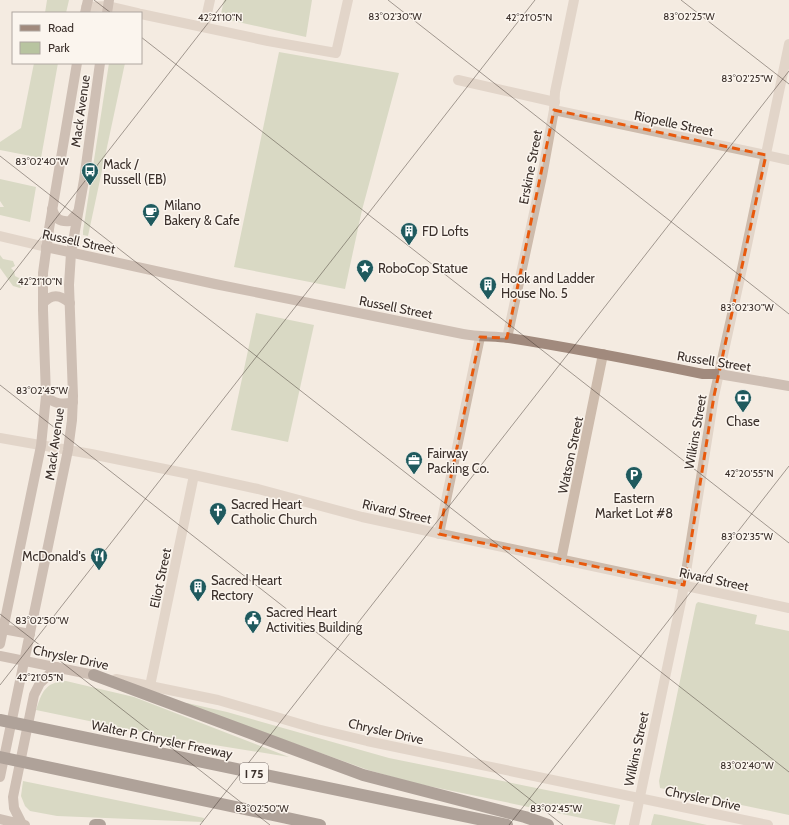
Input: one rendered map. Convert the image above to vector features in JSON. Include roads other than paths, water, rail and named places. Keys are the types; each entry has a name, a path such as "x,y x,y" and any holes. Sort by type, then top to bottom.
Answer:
{"highway":[{"path":"94,675 362,775 525,817 548,825"},
{"name":"Walter P. Chrysler Freeway","path":"0,720 507,825"},
{"path":"0,757 320,825"},
{"path":"95,825 100,825"}],"main road":[{"name":"Mack Avenue","path":"0,644 41,446 46,396 43,273 52,209 77,64"},
{"name":"Mack Avenue","path":"0,777 68,450 73,402 69,285 71,253 84,180 100,64"},
{"path":"52,209 55,217 61,222 70,222 78,211"},
{"name":"Russell Street","path":"46,247 225,286 480,337 507,338 603,354 703,374 719,374 789,386"},
{"path":"43,303 48,298 55,296 64,298 70,303"},
{"path":"46,396 58,404 73,402"},
{"path":"3,629 30,634"},
{"name":"Chrysler Drive","path":"0,656 94,675"},
{"path":"24,824 14,808 14,791 34,695 40,683 57,667"},
{"path":"0,819 24,824"}],"street":[{"path":"204,27 210,0"},
{"path":"142,13 336,53 348,0"},
{"name":"Erskine Street","path":"507,338 537,198 554,106 555,92 574,0"},
{"path":"86,7 108,6 135,12"},
{"name":"Wilkins Street","path":"634,825 684,585 714,396 789,44"},
{"name":"Riopelle Street","path":"458,80 554,106 789,160"},
{"name":"Russell Street","path":"0,236 46,247"},
{"path":"439,534 480,337"},
{"name":"Watson Street","path":"561,560 603,354"},
{"name":"Rivard Street","path":"0,438 194,475 258,489 362,517 789,608"},
{"name":"Eliot Street","path":"150,686 194,475"},
{"name":"Chrysler Drive","path":"94,675 218,700 316,729 366,741 768,825"}],"place":[{"name":"Mack / Russell (EB)","path":"90,186"},
{"name":"Milano Bakery & Cafe","path":"151,227"},
{"name":"FD Lofts","path":"409,246"},
{"name":"RoboCop Statue","path":"365,283"},
{"name":"Hook and Ladder House No. 5","path":"488,300"},
{"name":"Chase","path":"743,413"},
{"name":"Fairway Packing Co.","path":"414,475"},
{"name":"Eastern Market Lot #8","path":"634,490"},
{"name":"Sacred Heart Catholic Church","path":"218,526"},
{"name":"McDonald's","path":"99,571"},
{"name":"Sacred Heart Rectory","path":"198,602"},
{"name":"Sacred Heart Activities Building","path":"253,634"}]}
